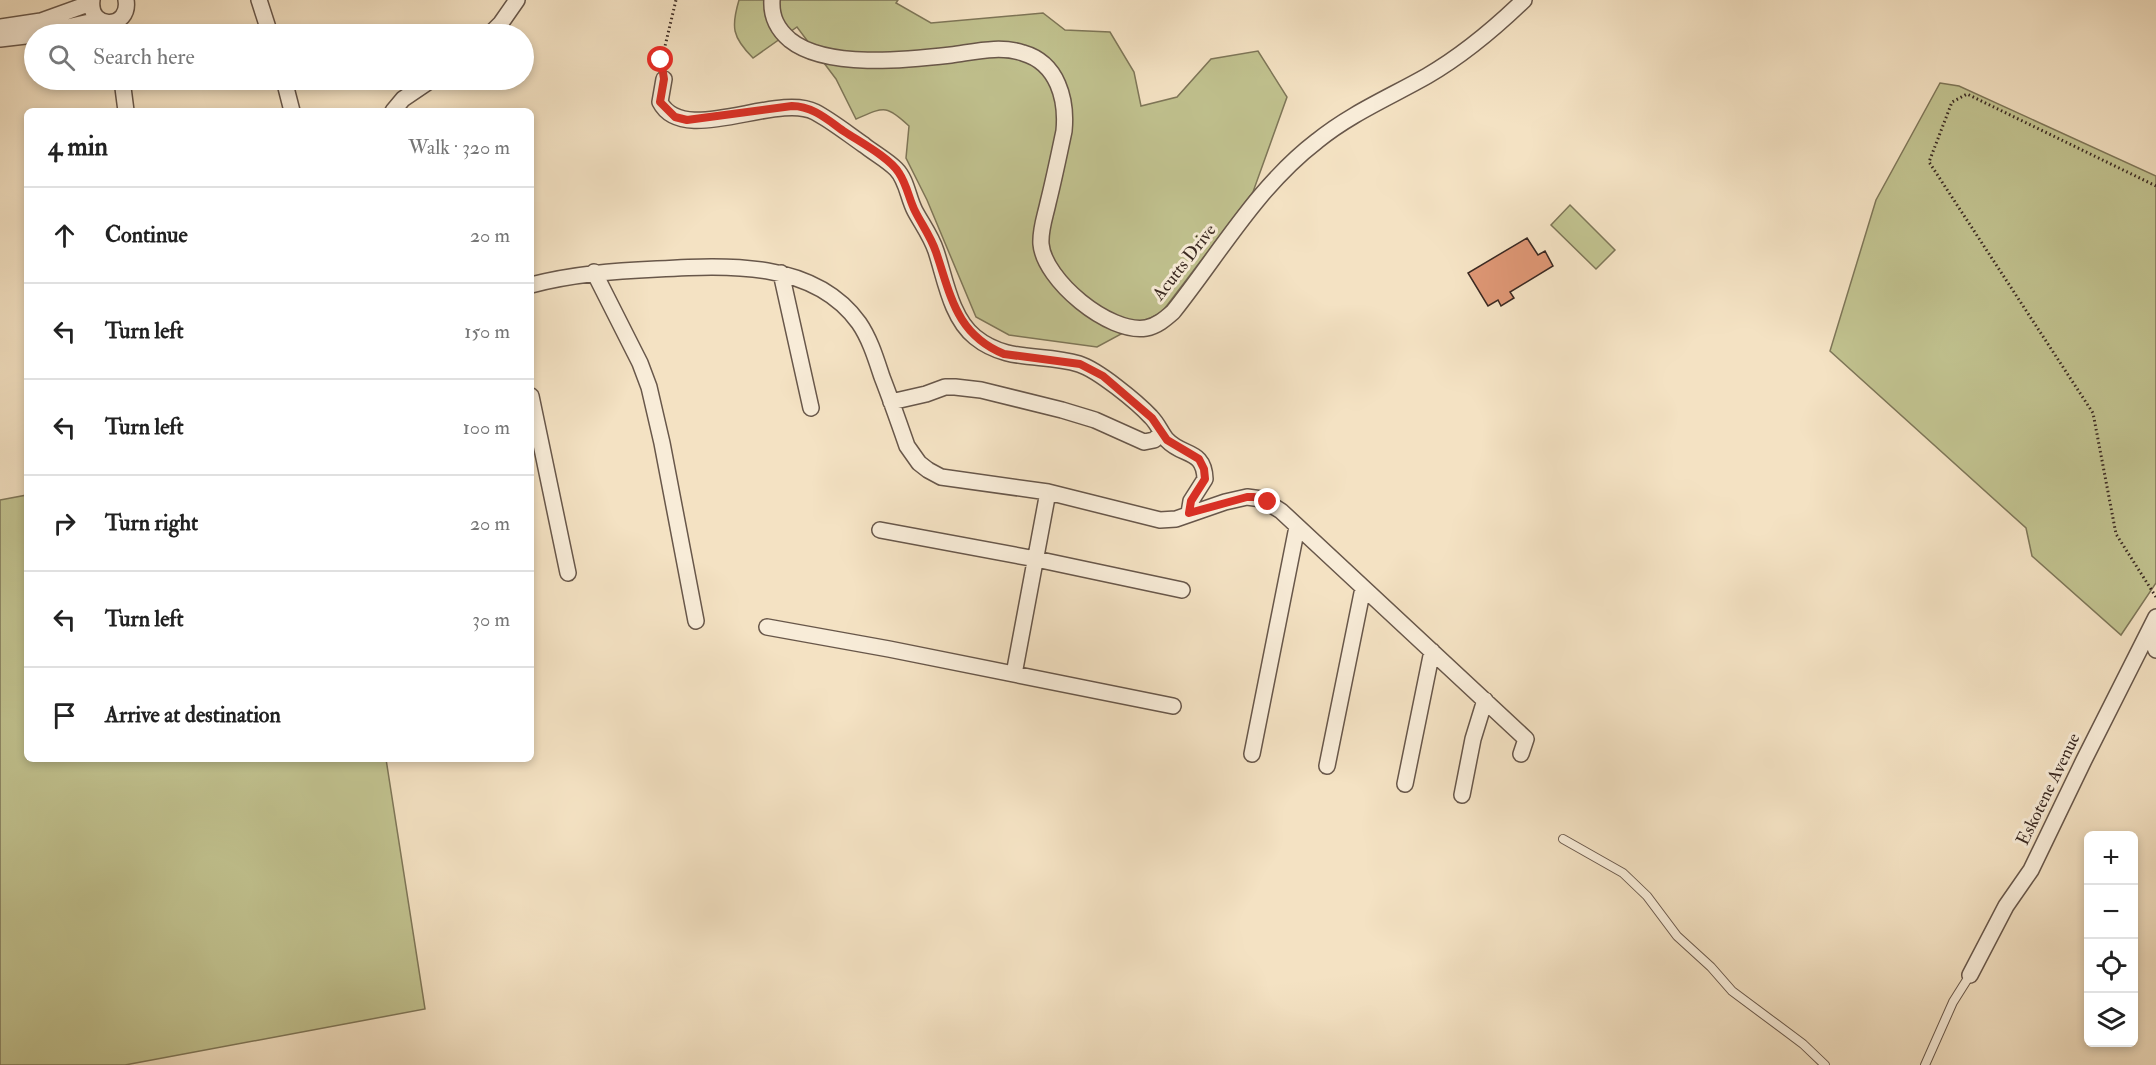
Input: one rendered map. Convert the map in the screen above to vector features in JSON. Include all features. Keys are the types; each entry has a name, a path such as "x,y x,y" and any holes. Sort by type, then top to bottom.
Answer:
{"street":[{"path":"111,24 123,16 126,10 126,0"},
{"path":"260,0 267,24"},
{"path":"500,24 517,0"},
{"name":"Acutts Drive","path":"772,0 773,15 780,30 794,43 818,53 851,59 886,60 915,59 997,49 1024,53 1048,69 1060,88 1064,100 1065,117 1064,131 1041,229 1042,256 1058,281 1085,304 1109,320 1144,328 1154,326 1173,312 1264,190 1296,158 1342,123 1429,75 1458,56 1524,0"},
{"path":"0,27 41,21 92,1 93,12 106,24"},
{"path":"0,39 24,36"},
{"path":"664,79 660,102 679,119 720,117 792,106 805,108 831,122 886,161 899,172 904,182 915,210 931,238 952,299 970,332 1004,354 1070,362 1094,371 1152,418 1173,445 1199,459 1204,469 1204,482 1191,501 1189,513"},
{"path":"123,90 126,108"},
{"path":"287,90 291,108"},
{"path":"396,108 417,90"},
{"path":"534,284 594,272 720,266 781,273 801,280 826,292 850,312 869,341 911,453 919,463 934,474 949,479 1048,492 1149,519 1168,521 1235,499 1254,497 1273,506 1526,739 1521,754"},
{"path":"594,272 640,363 649,387 696,621"},
{"path":"781,273 811,408"},
{"path":"891,402 945,387 955,387 981,390 1062,410 1095,420 1144,442 1154,440 1162,433"},
{"path":"534,410 568,573"},
{"path":"1014,674 1048,492"},
{"path":"1252,754 1297,527"},
{"path":"880,530 1036,559 1182,590"},
{"path":"1327,766 1363,588"},
{"name":"Eskotene Avenue","path":"1970,975 2006,906 2031,870 2156,617"},
{"path":"767,627 1173,706"},
{"path":"2149,632 2156,650"},
{"path":"1405,784 1432,651"},
{"path":"1462,795 1473,739 1485,700"}],"lane":[{"path":"1563,839 1623,873 1647,896 1677,936 1711,967 1732,991 1803,1044 1825,1065"},
{"path":"1925,1065 1953,1002 1970,975"}],"path":[{"path":"664,79 661,60 676,0"},
{"path":"2156,186 1967,94 1952,102 1929,162 2093,413 2116,534 2156,597"}],"green space":[{"path":"739,0 898,0 896,3 931,23 1043,13 1065,30 1110,32 1134,72 1141,106 1177,97 1211,59 1258,51 1287,97 1253,192 1162,312 1097,347 1009,335 976,317 927,200 906,158 909,126 895,114 884,110 856,119 836,79 797,27 753,58 737,38 735,31"},
{"path":"1940,83 1959,86 2156,176 2156,583 2121,635 2032,556 2026,528 1830,351 1876,200"},
{"path":"1570,205 1615,250 1596,269 1551,225"},
{"path":"24,496 24,762 386,762 425,1009 125,1065 0,1065 0,500"}],"building":[{"path":"1527,238 1538,255 1545,251 1553,266 1510,292 1514,298 1501,306 1498,300 1488,306 1468,273"}],"route":[{"path":"661,60 664,79 660,102 679,119 720,117 799,106 831,122 895,168 931,238 952,299 970,332 1004,354 1080,364 1103,376 1152,418 1167,440 1194,455 1202,463 1205,479 1191,501 1189,513 1247,497 1268,502"}]}
